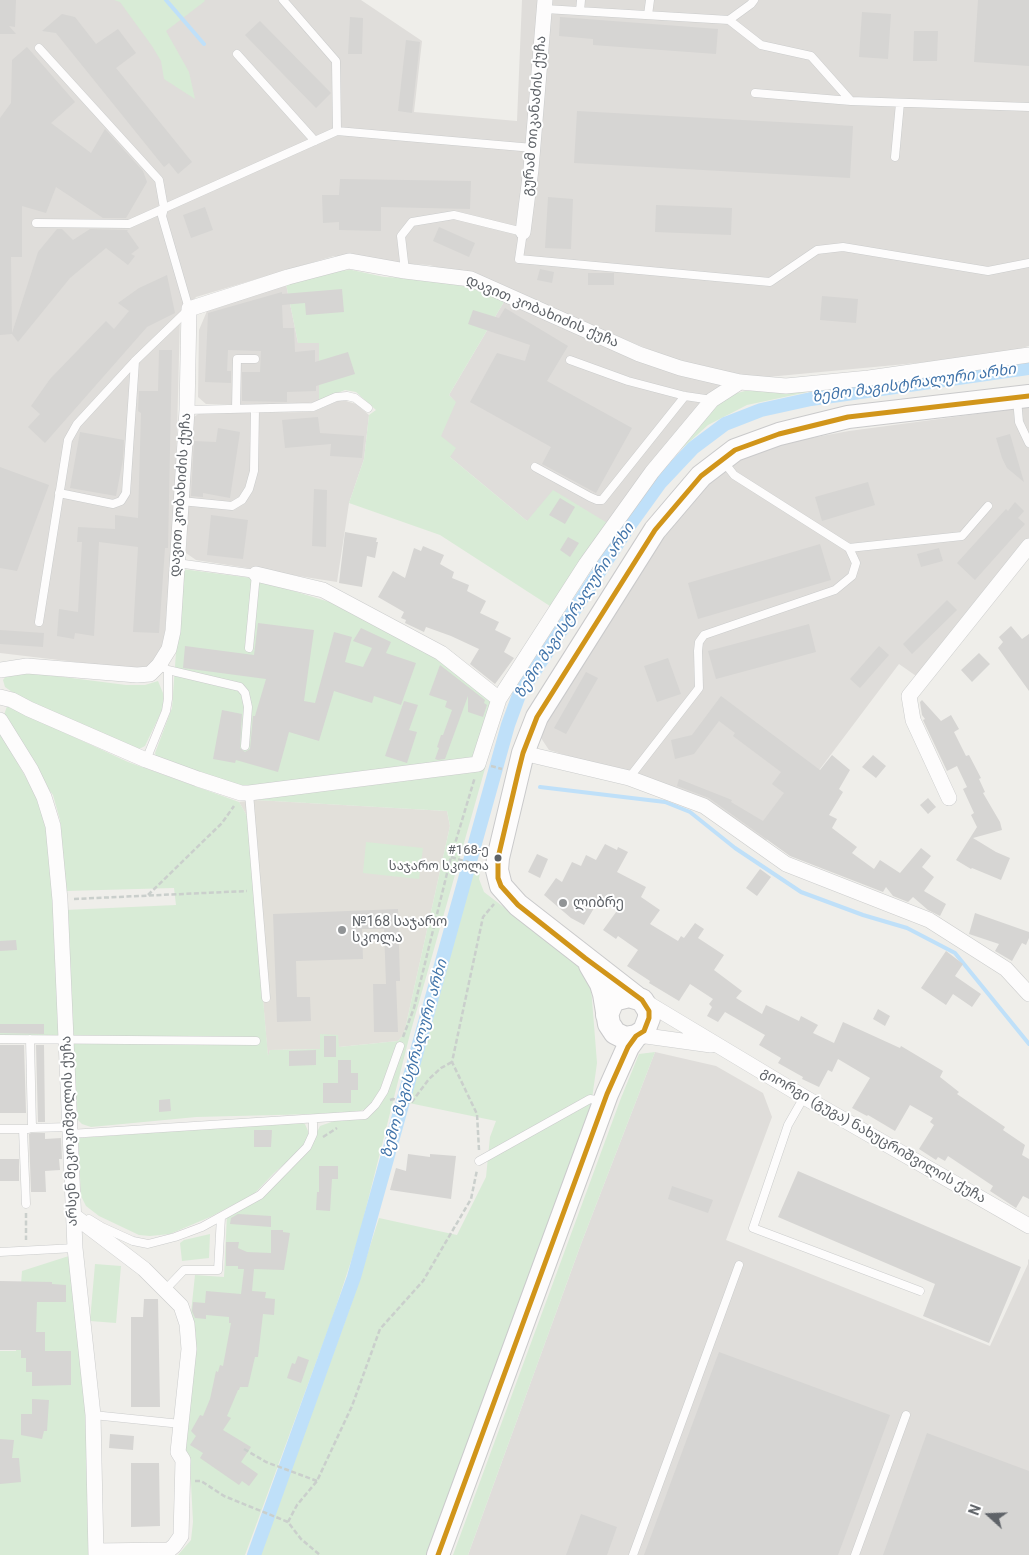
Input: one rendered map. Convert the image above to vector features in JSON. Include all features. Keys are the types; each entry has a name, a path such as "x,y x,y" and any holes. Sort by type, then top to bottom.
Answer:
{"street":[{"name":"გურამ თიკანაძის ქუჩა","path":"523,232 533,148 545,5"},
{"name":"დავით კობახიძის ქუჩა","path":"164,667 173,631 187,410 189,310 288,277 349,261 405,271 471,279 639,354 680,368 740,382 786,386 870,378 1029,355"},
{"path":"0,697 12,700 146,760 198,779 245,793 482,765 500,699 591,556 652,472 712,400 740,382"},
{"path":"438,1555 605,1097 628,1047 648,1025 649,1018 649,1012 639,998 518,905 501,886 498,878 498,858 523,754 537,716 655,530 700,476 735,450 779,434 848,417 1023,396"},
{"path":"949,798 913,720 909,696 1029,546"},
{"path":"256,574 323,590 441,653 500,699"},
{"path":"0,670 27,666 137,675 150,674 164,667"},
{"name":"არსენ მეკოკიშვილის ქუჩა","path":"0,720 31,770 44,797 54,826 60,900 75,1248 93,1415 96,1553"},
{"path":"523,754 629,778 704,806 786,864 929,920 1006,969 1029,994"},
{"path":"585,958 596,973 601,984 608,1019 609,1057 605,1097"},
{"path":"638,1036 625,1038 620,1036 615,1033 608,1019 612,1003 617,999 629,996 639,998"},
{"name":"გიორგი (გუგა) ნახუცრიშვილის ქუჩა","path":"639,998 804,1097 1029,1226"},
{"name":"გიორგი (გუგა) ნახუცრიშვილის ქუჩა","path":"638,1036 718,1046"},
{"path":"73,1210 144,1269 181,1306 187,1324 189,1349 178,1452 183,1460 181,1536 174,1546 168,1550 96,1553"}],"lane":[{"path":"283,0 336,61 337,131"},
{"path":"580,11 581,0"},
{"path":"648,15 650,0"},
{"path":"729,20 754,0"},
{"path":"545,5 580,11 729,20 761,45 811,56 851,101"},
{"path":"39,48 159,180 164,208 162,216 189,310 135,361 77,424 68,440 39,622"},
{"path":"237,54 314,141"},
{"path":"755,94 851,101 1029,107"},
{"path":"895,158 900,103"},
{"path":"36,223 129,224 337,131 533,148"},
{"path":"405,271 401,236 412,222 454,215 523,232 519,259 770,282 817,250 843,247 988,271 1029,263"},
{"path":"236,409 237,359 255,359"},
{"path":"570,360 628,381 685,396 712,400"},
{"path":"59,493 114,504 121,501 126,492 135,361"},
{"path":"187,410 312,407 347,396 355,398 368,408"},
{"path":"535,467 590,497 602,500 685,396"},
{"path":"1023,396 1019,422 1029,443"},
{"path":"181,501 232,506 242,500 249,489 254,471 255,409"},
{"path":"629,778 699,688 698,651 699,642 704,635 835,590 852,576 856,563 849,548 734,476 722,460"},
{"path":"849,548 962,536 988,506"},
{"path":"177,563 256,574 249,648"},
{"path":"146,760 166,711 168,698 164,667 240,687 245,693 248,707 245,746"},
{"path":"245,793 266,998"},
{"path":"1029,994 1029,1003"},
{"path":"0,1039 256,1041"},
{"path":"30,1039 32,1128"},
{"path":"0,1129 70,1130 365,1115 375,1105 384,1091 400,1046"},
{"path":"480,1160 590,1099 605,1097"},
{"path":"804,1097 788,1125 754,1228 920,1291"},
{"path":"73,1210 102,1227 133,1241 148,1244 193,1231 260,1195 307,1147 313,1134 313,1119"},
{"path":"23,1129 26,1204"},
{"path":"165,1290 184,1270 218,1270 221,1217"},
{"path":"0,1252 75,1248"},
{"path":"633,1555 739,1265"},
{"path":"93,1415 181,1424"},
{"path":"856,1555 906,1415"}],"path":[{"path":"400,1046 414,1008 451,857 482,765 504,769"},
{"path":"147,896 222,824 245,793"},
{"path":"451,857 475,863"},
{"path":"60,900 247,891"},
{"path":"288,1522 297,1505 317,1481 352,1406 380,1329 423,1281 471,1200 480,1160 477,1114 452,1062 482,917 507,893"},
{"path":"394,1099 412,1103 429,1079 441,1068 452,1062"},
{"path":"307,1147 338,1127"},
{"path":"26,1204 26,1251"},
{"path":"244,1449 275,1465 317,1481"},
{"path":"183,1481 201,1481 224,1496 288,1522 301,1539 320,1555"}],"shaded area":[{"path":"0,0 361,0 422,41 414,112 517,121 522,0 1029,0 1029,346 991,356 757,378 674,360 480,278 429,265 387,263 334,256 196,297 180,316 175,510 164,643 154,661 143,670 0,653"},
{"path":"286,284 298,343 319,343 319,401 299,405 206,404 198,397 199,330 207,311"},
{"path":"505,300 628,357 728,385 609,524 527,521 450,457 440,436 455,402 449,395"},
{"path":"338,401 356,404 369,415 364,459 349,503 337,582 196,560 186,553 192,418 200,413 313,412"},
{"path":"1029,407 1029,540 919,678 899,664 765,842 604,767 549,750 539,735 555,698 668,532 705,487 742,459 778,444 849,431"},
{"name":"№168 საჯარო სკოლა","path":"256,800 447,811 450,826 404,1034 398,1041 339,1047 321,1034 320,1049 270,1050 268,1058 247,816 239,802"},
{"path":"655,1052 716,1066 763,1093 772,1117 726,1240 990,1346 1029,1260 1029,1555 468,1555 581,1244"}],"green space":[{"path":"114,0 205,1 166,31 189,72 195,99 164,79 161,61 152,46 120,2"},
{"path":"352,270 384,277 428,279 465,285 505,300 449,395 456,402 441,436 456,448 450,457 527,521 553,490 609,524 553,608 440,535 349,503 364,459 369,415 376,410 356,392 345,390 319,401 319,343 298,343 286,284 327,271"},
{"path":"817,390 747,405 708,425 664,465 709,412 729,395 745,391"},
{"path":"182,569 251,578 336,604 434,654 488,697 492,706 479,759 240,790 157,761 155,753 172,708"},
{"path":"17,671 126,685 145,685 158,681 163,693 164,706 145,746 135,751 22,699 5,687 3,680 8,674"},
{"path":"7,706 128,762 239,802 247,816 268,1056 270,1050 320,1049 320,1034 338,1035 339,1047 398,1041 404,1034 450,826 447,811 256,800 486,765 410,1034 358,1240 332,1319 245,1555 178,1555 191,1540 193,1522 190,1464 182,1452 195,1348 196,1333 190,1322 195,1275 224,1277 227,1215 263,1197 316,1134 320,1126 340,1119 367,1118 378,1107 396,1046 379,1093 369,1107 356,1113 196,1117 91,1127 82,1124 77,1119 65,910 176,905 174,888 65,891 60,820 53,795 39,776 4,715"},
{"path":"0,732 42,806 47,826 63,1035 0,1035"},
{"path":"366,842 423,848 419,879 363,873"},
{"path":"475,863 481,866 479,879 484,892 578,964 591,987 597,1063 590,1113 429,1555 260,1555 351,1305 379,1218 457,1235 486,1177 490,1137 496,1121 409,1103"},
{"path":"655,1052 581,1244 468,1555 453,1555 621,1098 639,1054"},
{"path":"299,1122 305,1124 308,1131 308,1138 303,1148 274,1173 254,1194 210,1217 170,1234 139,1235 99,1216 86,1206 81,1196 78,1138"},
{"path":"210,1234 209,1258 182,1261 180,1243 184,1240"},
{"path":"72,1255 88,1395 91,1555 0,1555 0,1351 16,1351 22,1271"},
{"path":"95,1264 121,1266 116,1323 90,1321"}],"building":[{"path":"0,0 16,0 15,27 9,26 16,34 0,34"},
{"path":"978,0 1029,0 1029,66 974,62"},
{"path":"862,12 891,14 888,59 859,57"},
{"path":"62,14 75,17 96,44 118,29 136,53 116,68 192,162 178,174 169,163 164,167 56,33 42,31"},
{"path":"350,17 363,18 362,54 348,54"},
{"path":"560,17 718,29 716,54 593,45 593,39 559,36"},
{"path":"260,21 331,93 316,108 245,35"},
{"path":"914,31 938,31 937,61 913,61"},
{"path":"406,40 420,42 412,113 398,111"},
{"path":"27,47 75,102 51,123 91,153 105,129 143,171 147,182 126,218 103,218 56,187 46,213 22,206 22,257 11,257 12,333 38,252 57,229 62,229 73,240 90,229 128,230 139,248 131,254 135,256 128,265 106,248 70,278 18,342 12,334 0,335 0,118 11,103 12,60"},
{"path":"577,111 853,126 850,178 574,163"},
{"path":"340,179 471,181 470,209 381,207 381,231 339,230 339,222 323,223 322,195 339,195"},
{"path":"548,197 573,199 571,249 545,248"},
{"path":"656,205 732,208 731,235 655,232"},
{"path":"205,207 213,230 191,238 183,215"},
{"path":"439,227 475,243 469,257 433,241"},
{"path":"540,269 554,272 552,283 537,280"},
{"path":"588,273 614,273 614,285 588,285"},
{"path":"167,275 175,313 147,327 45,443 28,427 40,414 31,406 50,379 106,321 114,329 129,311 118,303 139,288"},
{"path":"342,289 344,312 306,315 305,303 282,305 283,328 294,328 295,352 315,350 315,362 348,352 355,374 316,386 316,391 287,392 287,402 242,401 242,372 260,372 261,351 228,350 227,371 231,371 231,383 205,382 208,313 282,292 282,294"},
{"path":"822,296 858,299 856,323 820,320"},
{"path":"505,308 568,346 547,381 632,428 596,493 542,464 551,447 470,402 497,353 525,361 530,345 468,324 473,310 499,318"},
{"path":"159,350 172,350 168,548 165,548 159,633 133,632 138,547 99,542 94,636 75,633 74,639 57,636 59,609 78,612 82,542 77,542 78,527 115,529 115,515 138,518 141,413 138,411 139,391 158,391"},
{"path":"318,417 320,433 364,436 362,458 330,456 331,444 285,448 282,420"},
{"path":"218,428 240,432 230,498 203,493 203,497 191,496 194,441 216,442"},
{"path":"80,432 124,440 123,459 116,496 70,488"},
{"path":"1010,434 1024,482 1007,468 996,438"},
{"path":"0,467 49,485 17,571 0,568"},
{"path":"868,482 875,505 822,521 815,497"},
{"path":"314,489 327,490 326,547 312,546"},
{"path":"560,498 575,507 565,524 549,515"},
{"path":"1015,502 1024,511 1018,518 1025,524 975,580 957,563 1006,509 1008,511"},
{"path":"211,515 248,520 243,559 207,555"},
{"path":"345,532 377,538 375,558 367,556 362,587 339,583"},
{"path":"568,537 579,543 570,557 560,550"},
{"path":"820,544 831,580 698,619 688,583"},
{"path":"423,546 444,555 440,564 454,572 452,578 469,585 467,591 486,601 480,613 499,622 495,630 511,638 504,652 514,658 495,684 470,664 479,649 426,627 424,632 405,623 406,620 401,618 404,612 378,597 393,571 405,578 414,548 421,551"},
{"path":"939,548 943,561 921,567 917,554"},
{"path":"947,600 957,610 912,654 903,644"},
{"path":"258,623 314,630 304,701 315,703 334,632 352,637 345,662 363,667 372,648 353,641 361,628 391,642 386,653 416,663 401,705 374,696 372,703 334,691 319,741 289,732 278,772 236,760 235,763 213,759 222,710 242,714 240,748 245,752 250,749 253,716 255,716 266,679 183,668 185,646 254,655"},
{"path":"809,624 816,652 716,679 708,651"},
{"path":"1011,626 1022,639 1029,634 1029,691 998,648 1003,642 999,637"},
{"path":"0,630 44,633 43,647 0,644"},
{"path":"879,646 889,655 860,688 850,679"},
{"path":"979,653 990,664 972,682 961,670"},
{"path":"668,658 681,694 657,702 644,666"},
{"path":"440,665 485,700 484,703 487,705 483,717 468,712 468,696 445,759 438,760 435,759 439,748 437,747 452,710 445,707 447,701 429,695"},
{"path":"586,672 598,678 566,734 554,728"},
{"path":"721,696 820,770 832,755 850,770 839,789 843,792 829,815 837,819 832,828 857,847 852,853 874,869 880,860 900,873 921,848 931,856 922,867 934,877 924,891 946,904 940,916 928,910 913,897 908,902 893,896 886,887 883,892 790,856 709,798 677,786 679,779 732,800 731,802 763,821 784,793 772,784 781,772 733,736 735,733 719,721 694,754 675,759 671,740 692,735"},
{"path":"922,700 941,721 951,715 959,729 954,732 966,756 969,755 981,778 979,779 985,792 983,793 1000,822 1002,830 973,838 1010,858 1001,880 971,869 956,860 977,827 971,815 974,813 963,789 967,787 957,766 947,771 923,720 925,719 922,715 920,702"},
{"path":"404,701 418,705 409,730 417,732 407,763 385,756"},
{"path":"873,755 886,766 876,778 862,767"},
{"path":"928,798 936,807 928,814 920,805"},
{"path":"605,844 617,850 618,847 628,852 617,872 646,887 641,897 660,910 650,924 678,941 681,936 684,938 695,923 704,929 698,938 724,955 714,970 742,991 736,998 762,1014 766,1005 799,1021 801,1016 818,1025 813,1033 834,1043 843,1022 900,1048 901,1046 943,1071 940,1077 959,1092 957,1094 1005,1127 1003,1130 1025,1145 1022,1155 1029,1159 1029,1199 1023,1196 1016,1208 990,1191 993,1186 948,1156 945,1161 938,1157 936,1160 919,1149 934,1125 930,1122 933,1118 910,1105 895,1131 852,1108 870,1078 838,1059 832,1072 828,1070 819,1087 802,1079 803,1077 778,1063 781,1058 759,1045 765,1035 725,1012 718,1022 707,1016 712,1007 709,1004 713,999 690,984 679,1001 649,983 650,981 627,966 638,950 618,936 616,939 603,930 619,908 600,898 584,925 571,918 544,895 556,878 562,882 572,862 581,866 586,855 596,860"},
{"path":"537,854 548,859 540,878 528,872"},
{"path":"760,869 771,877 757,896 746,888"},
{"path":"398,909 400,981 396,981 398,1032 374,1032 373,984 386,984 384,929 362,929 363,959 296,961 297,997 310,997 311,1021 277,1022 273,914"},
{"path":"975,913 1029,932 1026,945 1022,943 1012,961 995,951 999,944 969,934"},
{"path":"16,940 17,950 0,951 0,941"},
{"path":"946,951 963,964 955,976 981,994 972,1007 953,994 946,1005 921,988"},
{"path":"878,1009 890,1016 885,1026 873,1019"},
{"path":"0,1024 44,1024 44,1034 0,1033"},
{"path":"324,1036 336,1036 336,1057 324,1057"},
{"path":"0,1045 24,1045 26,1113 0,1113"},
{"path":"36,1045 44,1045 45,1122 38,1122"},
{"path":"316,1050 316,1065 289,1066 289,1051"},
{"path":"338,1060 351,1060 351,1073 358,1073 358,1090 351,1090 351,1103 323,1103 323,1083 338,1083"},
{"path":"170,1099 171,1111 159,1112 159,1100"},
{"path":"254,1130 272,1130 271,1147 254,1147"},
{"path":"45,1133 45,1139 61,1138 62,1159 59,1159 60,1170 45,1171 46,1192 31,1192 29,1134"},
{"path":"408,1154 430,1157 430,1154 456,1156 451,1199 390,1190 396,1168 406,1171"},
{"path":"0,1159 19,1159 19,1181 0,1181"},
{"path":"319,1166 338,1166 338,1179 332,1179 330,1211 316,1210 317,1192 319,1192"},
{"path":"798,1171 1021,1267 989,1343 923,1316 935,1284 778,1217"},
{"path":"672,1186 713,1200 708,1213 668,1199"},
{"path":"238,1214 271,1216 271,1227 230,1224 231,1218"},
{"path":"271,1230 283,1230 283,1232 290,1233 284,1270 254,1269 252,1291 266,1292 265,1298 275,1299 274,1315 263,1314 258,1357 255,1357 248,1387 240,1387 238,1390 227,1416 231,1418 223,1430 251,1447 241,1462 258,1474 249,1486 242,1481 239,1485 200,1458 203,1453 190,1445 196,1436 191,1431 200,1415 203,1416 210,1399 216,1371 218,1372 220,1365 223,1366 231,1323 229,1323 229,1317 206,1315 206,1319 195,1318 192,1311 193,1302 205,1303 206,1291 241,1294 244,1269 238,1269 238,1266 226,1266 226,1242 239,1242 238,1248 247,1252 271,1253"},
{"path":"0,1281 52,1282 52,1284 66,1285 66,1302 37,1302 36,1332 45,1332 45,1351 71,1351 71,1385 32,1386 32,1372 26,1372 26,1358 21,1358 21,1350 0,1350"},
{"path":"144,1299 158,1299 160,1407 131,1407 131,1317 143,1317"},
{"path":"719,1352 890,1415 838,1555 644,1555"},
{"path":"298,1356 309,1360 301,1383 287,1378 292,1363 295,1364"},
{"path":"32,1399 49,1400 47,1431 44,1431 42,1439 21,1435 21,1414 32,1414"},
{"path":"927,1433 1029,1471 1029,1555 883,1555"},
{"path":"110,1434 134,1436 133,1450 109,1448"},
{"path":"0,1439 14,1440 12,1458 19,1458 21,1482 0,1484"},
{"path":"131,1463 159,1463 160,1526 131,1527"},
{"path":"581,1514 617,1527 607,1555 566,1555"}],"waterway":[{"path":"166,0 204,44"},
{"name":"ზემო მაგისტრალური არხი","path":"254,1555 354,1277 508,725 519,695 629,526 660,483 693,448 725,424 761,410 811,399 1029,368"},
{"path":"540,787 665,802 690,812 735,848 801,892 863,915 907,928 955,953 1029,1044"}],"transit line":[{"path":"438,1555 607,1094 628,1047 636,1036 644,1031 649,1018 649,1011 642,1000 518,905 501,886 498,878 498,858 518,773 523,753 537,717 655,530 701,476 735,450 779,434 848,417 1029,396"}],"place":[{"name":"#168-ე საჯარო სკოლა","path":"498,858"},
{"name":"ლიბრე","path":"563,903"},
{"name":"№168 საჯარო სკოლა","path":"342,930"}]}
